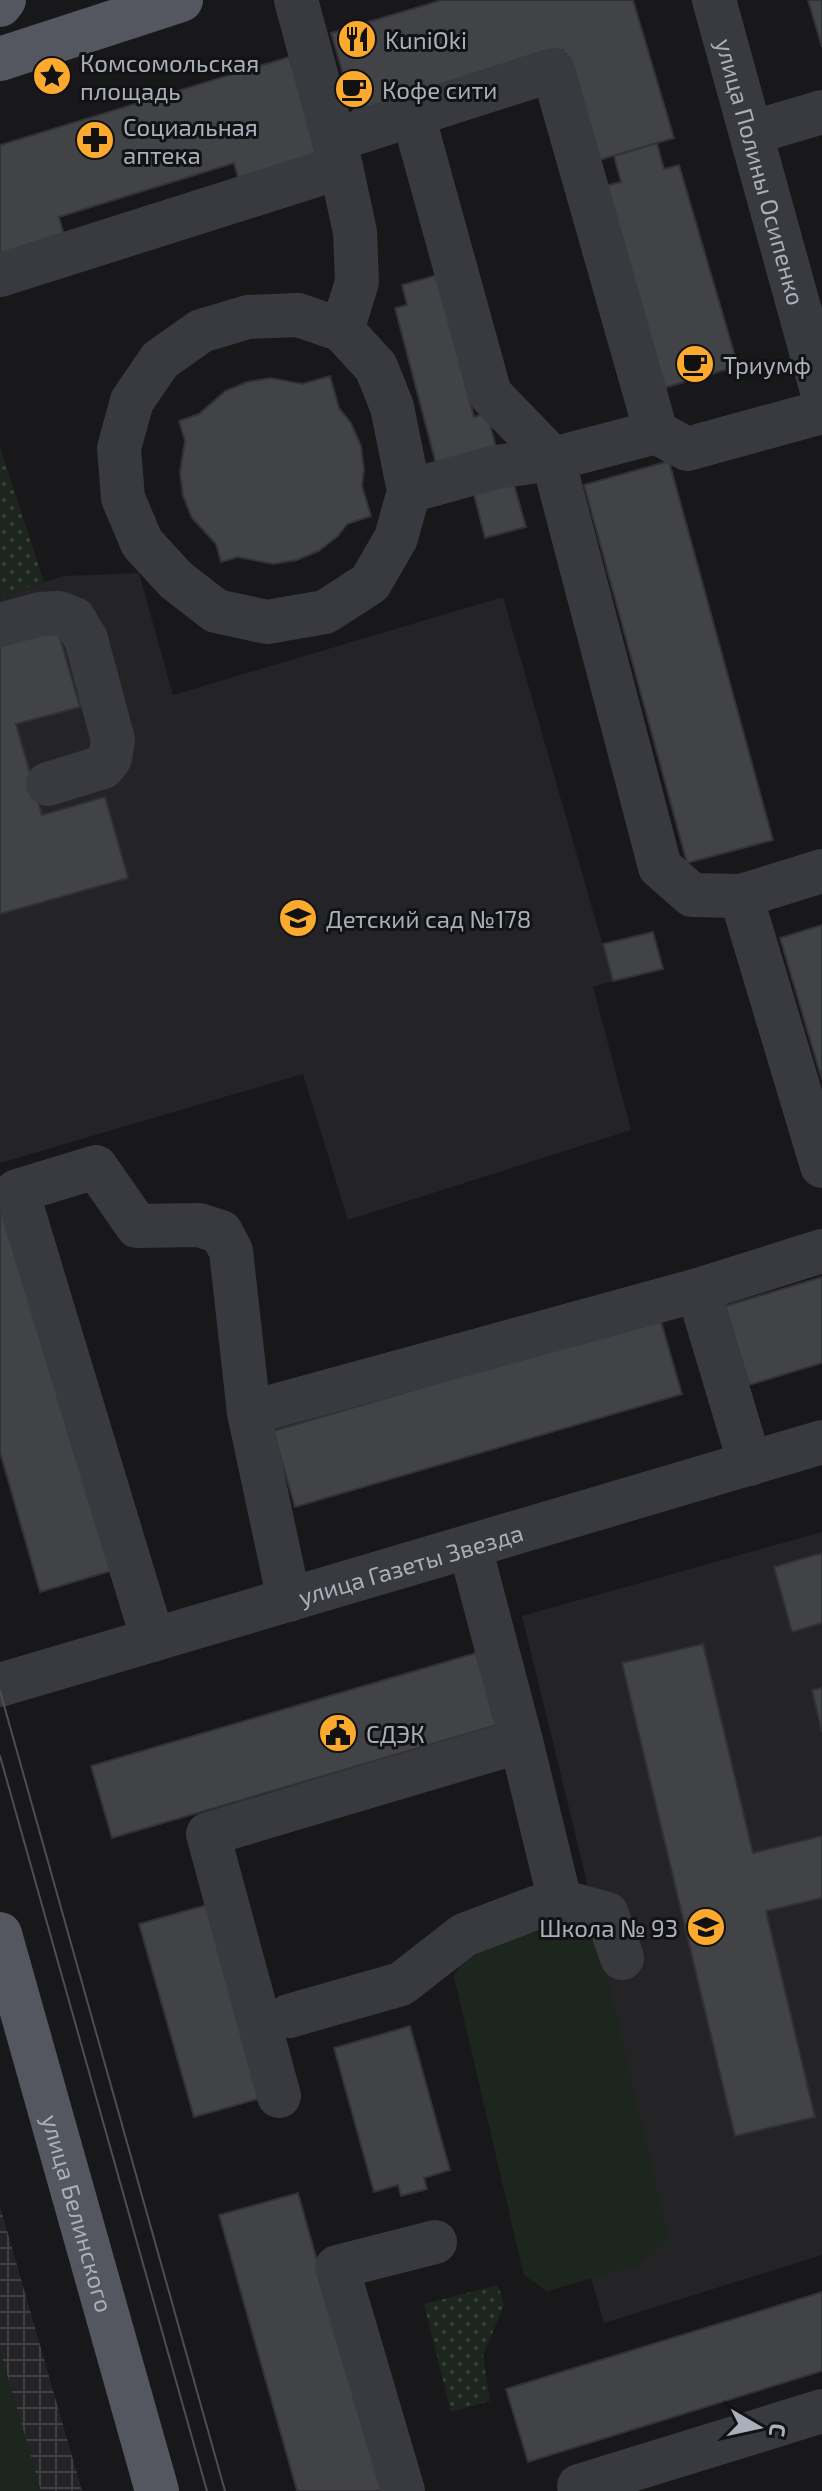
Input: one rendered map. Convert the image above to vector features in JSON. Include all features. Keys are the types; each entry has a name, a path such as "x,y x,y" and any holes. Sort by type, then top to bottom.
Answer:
{"main road":[{"path":"0,5 4,0"},
{"path":"0,59 181,0"},
{"name":"улица Белинского","path":"0,1934 157,2491"}],"street":[{"path":"296,0 355,232 357,282 342,330"},
{"name":"улица Полины Осипенко","path":"714,0 822,391"},
{"path":"0,275 337,154 413,115 553,70 656,432"},
{"path":"751,133 822,112"},
{"path":"413,115 490,394 553,459 660,867 692,895 741,896 822,871"},
{"path":"298,315 342,330 376,367 392,407 409,491 396,538 370,583 325,612 267,622 216,611 176,580 142,543 123,498 119,448 132,401 160,360 201,331 248,317 298,315"},
{"path":"409,491 496,467 553,459 656,432 687,449 822,412"},
{"path":"0,625 40,614 59,613 74,619 86,639 113,740 110,758 103,767 48,784"},
{"path":"741,896 822,1166"},
{"path":"153,1640 17,1191 96,1167 137,1226 199,1225 221,1232 231,1251 249,1413 289,1600"},
{"path":"249,1413 698,1290 822,1251"},
{"path":"698,1290 750,1464"},
{"name":"улица Газеты Звезда","path":"0,1685 822,1442"},
{"path":"470,1547 560,1901"},
{"path":"279,2096 208,1834 521,1741"},
{"path":"289,2016 401,1984 464,1935 560,1901 607,1914 622,1958"},
{"path":"403,2491 337,2267 435,2242"},
{"path":"579,2486 822,2411"}],"shaded area":[{"path":"0,447 44,582 0,596"},
{"name":"Детский сад №178","path":"139,573 173,695 503,597 613,981 593,987 631,1130 348,1220 303,1074 0,1163 0,596 64,576"},
{"name":"Школа № 93","path":"822,1532 822,2255 604,2323 591,2278 547,2291 524,2275 454,1976 590,1929 586,1878 522,1616"},
{"path":"568,1923 590,1930 600,1945 669,2239 639,2265 547,2291 524,2275 454,1976 469,1950"},
{"path":"0,2206 82,2491 0,2491"},
{"path":"498,2285 504,2305 483,2355 490,2401 451,2412 424,2304"},
{"path":"0,2350 41,2491 0,2491"}],"building":[{"path":"442,0 633,0 674,138 596,161 563,50 354,112 331,33"},
{"path":"808,0 822,0 822,47"},
{"path":"289,57 320,157 239,182 234,163 59,217 64,235 0,255 0,145"},
{"path":"657,143 664,169 679,165 738,366 664,388 604,186 621,182 614,156"},
{"path":"437,275 474,417 487,413 496,447 436,464 395,308 407,305 402,285"},
{"path":"330,376 339,408 351,423 361,446 362,486 371,516 347,524 319,551 297,560 273,564 238,557 221,562 216,544 192,518 183,496 180,472 185,441 179,421 199,414 225,391 247,382 271,378 302,384"},
{"path":"669,461 773,840 687,863 584,485"},
{"path":"512,477 526,527 485,538 472,487"},
{"path":"57,628 80,707 16,724 42,815 105,797 128,878 0,914 0,644"},
{"path":"822,925 822,1080 780,938"},
{"path":"653,932 663,969 613,981 603,944"},
{"path":"0,1184 114,1570 40,1592 0,1452"},
{"path":"822,1277 822,1363 749,1385 725,1306"},
{"path":"660,1318 682,1394 295,1507 273,1431"},
{"path":"822,1553 822,1623 792,1632 774,1567"},
{"path":"703,1644 753,1853 822,1836 822,1898 766,1911 815,2117 735,2136 622,1663"},
{"path":"476,1653 497,1725 112,1838 91,1766"},
{"path":"822,1688 822,1732 812,1690"},
{"path":"210,1904 265,2097 194,2117 139,1924"},
{"path":"410,2026 450,2170 424,2178 427,2189 401,2196 398,2185 374,2192 334,2048"},
{"path":"298,2193 382,2491 297,2491 219,2215"},
{"path":"822,2292 822,2371 528,2462 506,2389"}],"tram line":[{"path":"0,1691 225,2491"},
{"path":"0,1756 207,2491"}],"place":[{"name":"KuniOki","path":"357,39"},
{"name":"Комсомольская площадь","path":"52,76"},
{"name":"Кофе сити","path":"354,89"},
{"name":"Социальная аптека","path":"95,140"},
{"name":"Триумф","path":"695,364"},
{"name":"Детский сад №178","path":"298,918"},
{"name":"СДЭК","path":"338,1733"},
{"name":"Школа № 93","path":"706,1927"}]}
